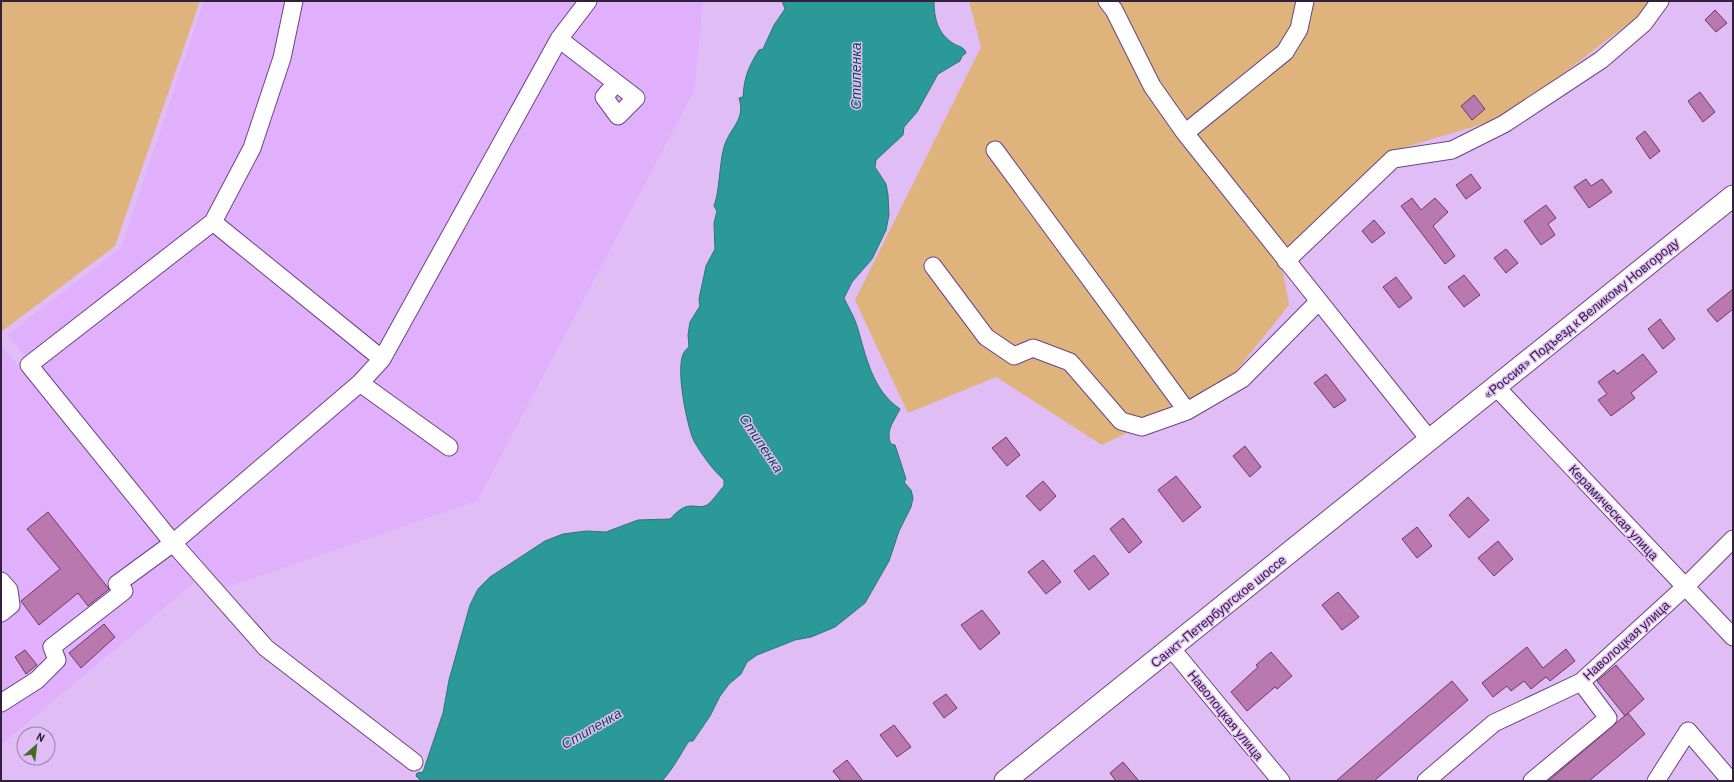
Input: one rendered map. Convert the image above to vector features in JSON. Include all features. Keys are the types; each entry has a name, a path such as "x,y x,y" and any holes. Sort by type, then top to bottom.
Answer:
{"main road":[{"name":"«Россия» Подъезд к Великому Новгороду","path":"1429,439 1496,387 1733,196"},
{"name":"Санкт-Петербургское шоссе","path":"1005,781 1429,439"}],"street":[{"path":"294,1 282,58 252,148 213,222 29,365 173,542 266,648 414,762"},
{"path":"1,703 37,680 57,660 52,647 124,591 118,584 173,542 360,383 382,359 559,39 588,1"},
{"path":"1107,1 1114,10 1152,86 1184,133 1429,439"},
{"path":"1184,133 1285,52 1299,29 1305,1"},
{"path":"1286,261 1393,159 1452,150 1504,124 1601,60 1644,23 1660,1"},
{"path":"559,39 616,83"},
{"path":"995,150 1186,411"},
{"path":"213,222 382,359"},
{"path":"933,266 986,337 1014,356 1033,348 1070,362 1121,421 1142,427 1186,411 1242,379 1318,302"},
{"path":"360,383 449,447"},
{"name":"Керамическая улица","path":"1496,387 1733,637"},
{"name":"Наволоцкая улица","path":"1426,781 1494,723 1581,682 1684,587 1733,539"},
{"path":"1,581 9,590 11,605 1,613"},
{"name":"Наволоцкая улица","path":"1171,648 1281,781"},
{"path":"1532,781 1608,718 1581,682"},
{"path":"1656,781 1688,731 1731,781"}],"shaded area":[{"path":"1,1 200,1 115,246 1,332"},
{"path":"204,1 703,1 694,91 477,501 225,588 7,335 121,248"},
{"path":"969,1 1658,1 1506,117 1399,149 1281,262 1289,305 1225,385 1102,445 996,377 908,413 855,300 981,47"},
{"path":"1,345 195,582 24,726 16,726 16,732 1,745"}],"water":[{"name":"Стипенка","path":"782,1 934,1 936,20 944,36 954,44 963,48 966,53 962,56 960,61 938,74 917,112 904,127 903,135 876,160 875,167 886,184 888,195 889,215 886,230 872,259 852,282 844,298 856,322 871,372 876,382 890,401 900,409 891,426 889,439 891,444 895,445 906,479 904,482 911,490 913,498 911,507 899,531 889,561 865,603 835,627 811,637 795,640 757,655 747,662 741,674 729,684 720,696 710,716 693,741 689,741 673,767 662,781 421,781 416,776 417,773 423,772 443,713 449,680 470,605 478,589 490,577 545,541 563,534 586,531 606,532 638,520 670,519 679,510 685,507 701,507 707,505 724,486 724,480 704,457 691,434 685,410 681,381 682,358 685,350 689,347 688,335 690,322 700,306 699,299 706,266 715,249 714,223 717,211 714,206 724,147 739,118 741,106 739,98 743,97 746,78 750,67 759,50 763,49 774,25 785,9"}],"building":[{"path":"1715,10 1727,23 1716,32 1705,20"},
{"path":"1700,92 1715,112 1703,122 1688,101"},
{"path":"1474,95 1485,109 1472,120 1461,106"},
{"path":"1645,131 1660,151 1650,159 1636,138"},
{"path":"1471,174 1481,188 1466,199 1456,185"},
{"path":"1586,179 1591,186 1602,179 1612,192 1589,208 1574,187"},
{"path":"1412,198 1421,210 1435,198 1448,212 1433,226 1455,256 1445,264 1401,206"},
{"path":"1546,205 1556,218 1548,224 1555,235 1541,245 1524,221"},
{"path":"1374,220 1385,233 1372,243 1362,231"},
{"path":"1506,249 1518,263 1506,273 1494,258"},
{"path":"1464,275 1480,295 1464,307 1448,287"},
{"path":"1396,277 1412,298 1399,308 1383,287"},
{"path":"1733,289 1733,309 1717,322 1707,310"},
{"path":"1660,319 1675,339 1663,349 1648,329"},
{"path":"1643,354 1657,372 1631,393 1635,398 1611,416 1598,400 1607,394 1598,382 1614,370 1617,374"},
{"path":"1326,374 1346,400 1334,408 1314,383"},
{"path":"1006,437 1020,455 1007,466 992,448"},
{"path":"1245,446 1261,467 1250,477 1233,456"},
{"path":"1176,476 1201,507 1183,522 1158,490"},
{"path":"1043,481 1056,496 1040,511 1026,496"},
{"path":"1468,497 1489,520 1469,538 1449,515"},
{"path":"48,512 109,589 88,606 78,593 39,625 21,601 60,569 27,529"},
{"path":"1123,518 1142,542 1129,553 1110,529"},
{"path":"1417,527 1432,546 1417,558 1402,539"},
{"path":"1498,541 1513,559 1494,576 1478,558"},
{"path":"1094,555 1109,574 1089,590 1074,571"},
{"path":"1043,560 1061,582 1046,594 1028,572"},
{"path":"1338,592 1359,617 1342,630 1322,605"},
{"path":"982,610 1000,633 980,650 961,625"},
{"path":"104,624 115,637 81,668 69,653"},
{"path":"1527,647 1543,668 1566,649 1575,661 1550,681 1546,677 1531,689 1524,681 1511,691 1507,686 1493,697 1482,683"},
{"path":"25,650 37,665 26,674 15,657"},
{"path":"1271,652 1292,676 1277,689 1275,687 1247,711 1231,692 1258,667 1256,665"},
{"path":"1616,665 1644,699 1625,716 1597,681"},
{"path":"1452,681 1468,700 1374,781 1336,781"},
{"path":"946,694 957,708 944,718 933,703"},
{"path":"1628,713 1645,734 1589,781 1548,781"},
{"path":"894,725 911,747 897,757 880,735"},
{"path":"847,760 863,781 841,781 833,771"},
{"path":"1123,762 1139,781 1116,781 1110,773"}]}
